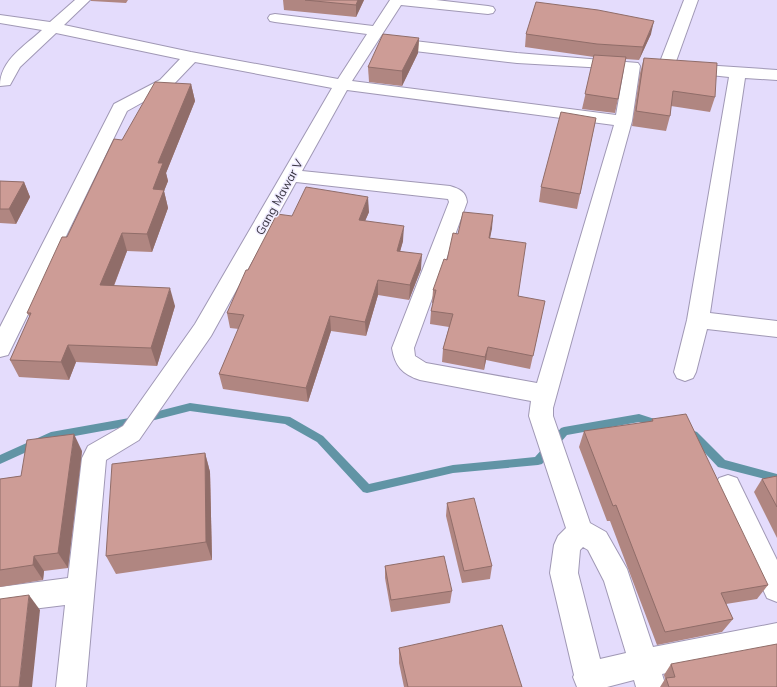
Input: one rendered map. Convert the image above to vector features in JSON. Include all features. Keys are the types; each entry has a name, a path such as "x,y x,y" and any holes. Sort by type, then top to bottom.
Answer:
{"street":[{"path":"4,82 13,65 83,0"},
{"path":"397,0 488,10"},
{"name":"Gang Mawar V","path":"79,590 94,458 97,453 131,433 203,330 342,85 397,0"},
{"path":"647,675 617,578 597,541 580,531 560,468 541,416 544,394 624,121 649,67 691,0"},
{"path":"275,18 375,36 518,58 777,75"},
{"path":"0,19 55,27 191,57 342,85 624,121"},
{"path":"0,349 120,108 166,84 191,57"},
{"path":"685,372 698,320 738,72"},
{"path":"291,176 450,192 457,196 458,202 403,348 405,360 420,371 544,394"},
{"path":"698,320 777,329"},
{"path":"728,486 777,589"},
{"path":"580,531 567,545 564,573 590,682 647,675 777,638"},
{"path":"0,600 79,590 71,687"}],"building":[{"path":"305,0 358,0 356,5"},
{"path":"536,2 598,10 654,21 643,47 597,44 526,34"},
{"path":"383,34 419,38 402,71 368,67"},
{"path":"594,55 626,57 618,99 585,94"},
{"path":"644,58 717,63 715,97 673,91 670,116 636,111"},
{"path":"155,82 191,84 158,163 163,163 153,189 164,190 147,234 122,233 100,285 170,288 151,348 68,345 61,362 10,360 31,313 27,313 62,237 67,237 114,139 122,140"},
{"path":"561,112 596,118 580,194 541,187"},
{"path":"0,181 24,182 9,209 0,209"},
{"path":"306,187 368,197 359,220 404,226 397,251 422,254 410,285 378,280 365,322 330,316 306,388 219,374 244,315 227,313 246,270 248,270 277,214 292,216"},
{"path":"463,212 493,215 489,238 526,243 518,296 545,301 533,356 488,347 485,357 443,349 453,314 431,311 436,290 433,290 444,259 447,260 453,233 458,234"},
{"path":"686,414 768,585 721,593 733,619 665,632 616,505 613,506 584,431 653,421 652,419"},
{"path":"74,434 58,553 34,556 33,565 0,570 0,479 21,476 27,440"},
{"path":"205,453 206,542 106,556 112,464"},
{"path":"777,476 777,507 762,479"},
{"path":"474,498 492,566 464,571 447,503"},
{"path":"444,556 452,591 391,600 385,566"},
{"path":"29,595 19,687 0,687 0,599"},
{"path":"502,625 522,687 408,687 399,648"},
{"path":"777,644 777,687 669,687 666,678 675,677 671,664"}],"waterway":[{"path":"0,460 51,436 135,421 190,407 287,420 320,439 367,489 453,469 538,461 564,431 639,418 661,425"},
{"path":"689,433 694,435 722,464 777,478"}]}
